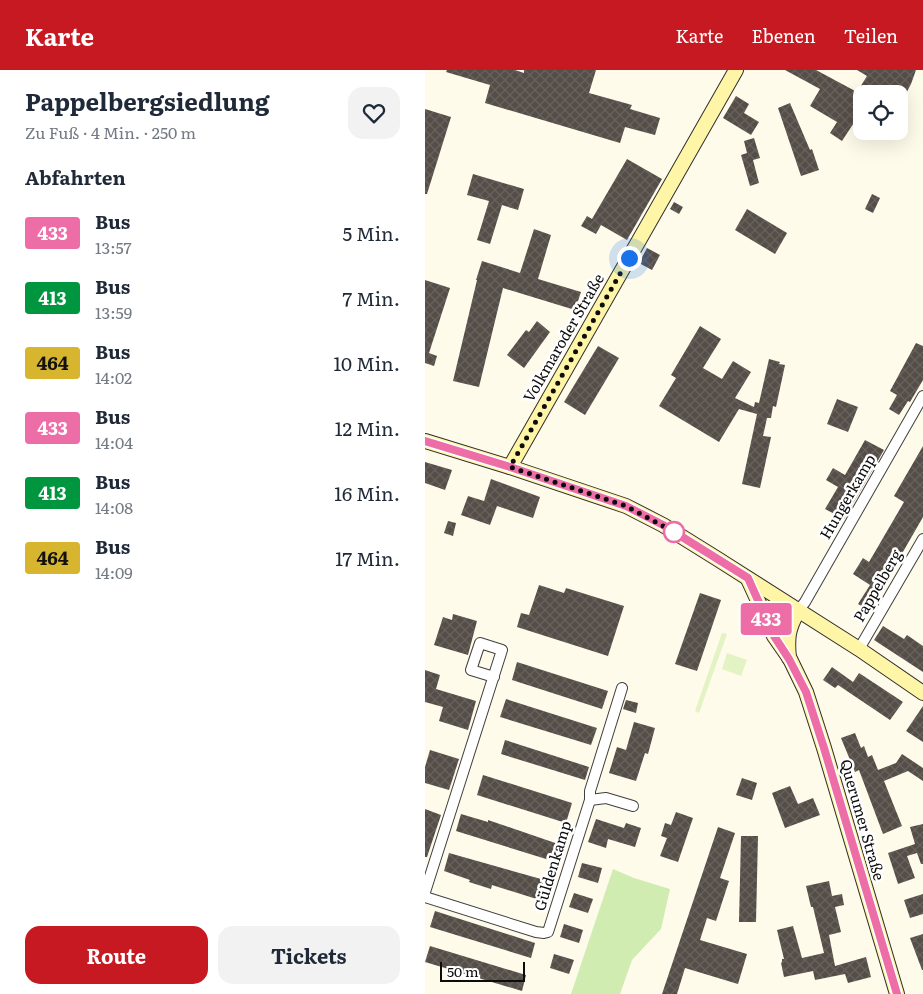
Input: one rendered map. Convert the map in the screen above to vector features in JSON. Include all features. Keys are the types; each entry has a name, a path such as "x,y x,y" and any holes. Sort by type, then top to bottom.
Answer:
{"street":[{"name":"Volkmaroder Straße","path":"510,467 736,70"},
{"name":"Hungerkamp","path":"793,608 805,602 923,396"},
{"path":"425,441 626,506 663,525 748,578 859,649 923,693"},
{"name":"Pappelberg","path":"859,649 923,539"},
{"name":"Querumer Straße","path":"748,578 774,636 789,659 806,692 897,994"},
{"path":"774,636 773,621 775,613 793,608"},
{"name":"Querumer Straße","path":"789,659 787,643 793,608"},
{"path":"425,892 494,677"},
{"name":"Güldenkamp","path":"425,897 537,932 548,932 590,800 590,791 622,688"},
{"path":"590,800 606,798 633,806"}],"green space":[{"path":"722,633 727,634 699,713 695,711"},
{"path":"727,653 747,660 741,676 722,669"},
{"path":"613,869 634,878 670,889 661,929 632,960 620,994 571,994"}],"building":[{"path":"447,70 515,70 524,73 524,70 596,70 589,93 632,105 630,109 660,118 655,135 625,127 620,143 485,103 490,85 446,72"},
{"path":"785,70 816,70 853,90 853,124 842,141 830,133 837,122 810,106 820,89"},
{"path":"857,70 916,70 908,90 908,85 861,85 867,76"},
{"path":"736,96 749,104 744,113 759,122 751,135 723,118"},
{"path":"790,103 810,150 812,149 819,170 801,176 778,108"},
{"path":"425,109 451,117 427,194 425,194"},
{"path":"754,138 760,158 753,160 759,183 750,186 741,155 747,153 744,141"},
{"path":"627,159 662,179 627,240 601,225 596,234 581,226 587,216 592,219"},
{"path":"473,174 524,189 518,210 502,205 490,244 477,240 489,201 467,195"},
{"path":"872,194 880,198 873,213 865,209"},
{"path":"674,202 683,207 679,214 670,209"},
{"path":"747,209 787,233 775,254 735,230"},
{"path":"534,229 551,235 538,279 581,292 575,310 503,288 479,387 453,381 482,261 520,273"},
{"path":"647,248 660,255 652,270 639,263"},
{"path":"425,280 450,288 429,353 437,356 434,366 425,363"},
{"path":"537,321 550,332 524,368 507,355 526,330 529,332"},
{"path":"700,326 721,339 703,368 722,379 733,361 751,372 735,398 754,407 755,402 759,403 769,359 785,365 776,407 773,406 771,418 767,418 763,436 771,437 760,488 742,484 757,414 739,409 719,442 659,406 676,378 671,375"},
{"path":"916,343 923,346 923,380 910,402 908,401 899,415 889,409 897,395 890,391"},
{"path":"598,346 619,358 585,415 564,402"},
{"path":"837,399 858,407 848,432 827,424"},
{"path":"865,440 884,450 844,519 825,509 838,487 826,480 833,468 845,475"},
{"path":"923,446 923,517 869,611 858,604 870,585 853,574 863,558 869,562 904,502 894,496"},
{"path":"425,462 452,470 445,490 425,483"},
{"path":"491,479 540,497 533,518 497,506 490,525 461,515 468,496 484,501"},
{"path":"448,521 456,523 453,536 444,533"},
{"path":"539,585 564,593 566,588 624,606 608,656 517,627 521,613 529,615"},
{"path":"700,593 721,600 697,671 675,664"},
{"path":"453,614 477,621 468,655 434,645 443,617 452,620"},
{"path":"883,626 904,639 907,635 923,646 923,672 874,640"},
{"path":"517,662 608,691 602,709 512,680"},
{"path":"832,667 853,682 859,673 903,702 890,720 838,685 835,688 823,680"},
{"path":"425,670 440,675 436,689 476,701 468,730 439,721 443,707 425,702"},
{"path":"506,699 597,728 591,745 500,717"},
{"path":"626,700 638,703 636,713 623,709"},
{"path":"923,706 923,742 906,731"},
{"path":"634,722 655,728 648,754 645,753 636,781 609,773 617,747 626,750"},
{"path":"855,733 861,748 864,746 868,757 872,755 878,770 896,763 902,754 923,768 923,781 908,771 884,781 902,826 883,834 859,770 855,772 841,738"},
{"path":"505,740 589,767 585,780 501,754"},
{"path":"430,750 459,759 449,790 425,783 425,767"},
{"path":"483,775 572,803 566,823 477,795"},
{"path":"742,778 757,783 752,800 736,795"},
{"path":"790,786 798,804 813,798 820,815 785,828 772,793"},
{"path":"425,809 441,815 427,857 425,857"},
{"path":"676,812 693,818 678,862 660,856 667,838 661,836 665,823 671,825"},
{"path":"461,814 488,822 488,820 564,846 559,863 456,831"},
{"path":"596,819 624,828 626,823 641,828 635,847 608,839 606,848 588,842"},
{"path":"923,824 923,864 921,864 917,853 907,856 915,878 898,884 888,853 915,844 910,827"},
{"path":"718,827 735,833 720,878 729,881 716,921 707,918 700,940 747,954 738,984 685,968 677,994 662,994"},
{"path":"741,836 758,836 756,922 739,922"},
{"path":"449,853 541,879 540,882 548,885 543,901 492,885 491,889 444,871"},
{"path":"582,863 602,868 598,883 578,877"},
{"path":"829,881 832,896 842,894 844,905 835,907 841,932 829,935 835,966 866,957 871,977 848,983 845,974 815,980 813,971 784,977 781,963 782,959 784,959 777,930 793,926 802,958 824,953 806,886"},
{"path":"574,893 593,899 588,913 569,907"},
{"path":"923,894 923,914 910,918 904,900"},
{"path":"435,911 535,943 531,958 430,927"},
{"path":"564,924 583,930 579,943 560,937"},
{"path":"923,934 923,970 922,970 910,938"},
{"path":"430,946 526,975 522,991 425,962"},
{"path":"554,954 574,960 569,974 550,968"}],"bus line":[{"name":"433","path":"425,441 626,506 663,525 748,578 774,636 789,659 806,692 897,994"}],"route":[{"path":"629,258 510,467 626,506 674,532"}]}
